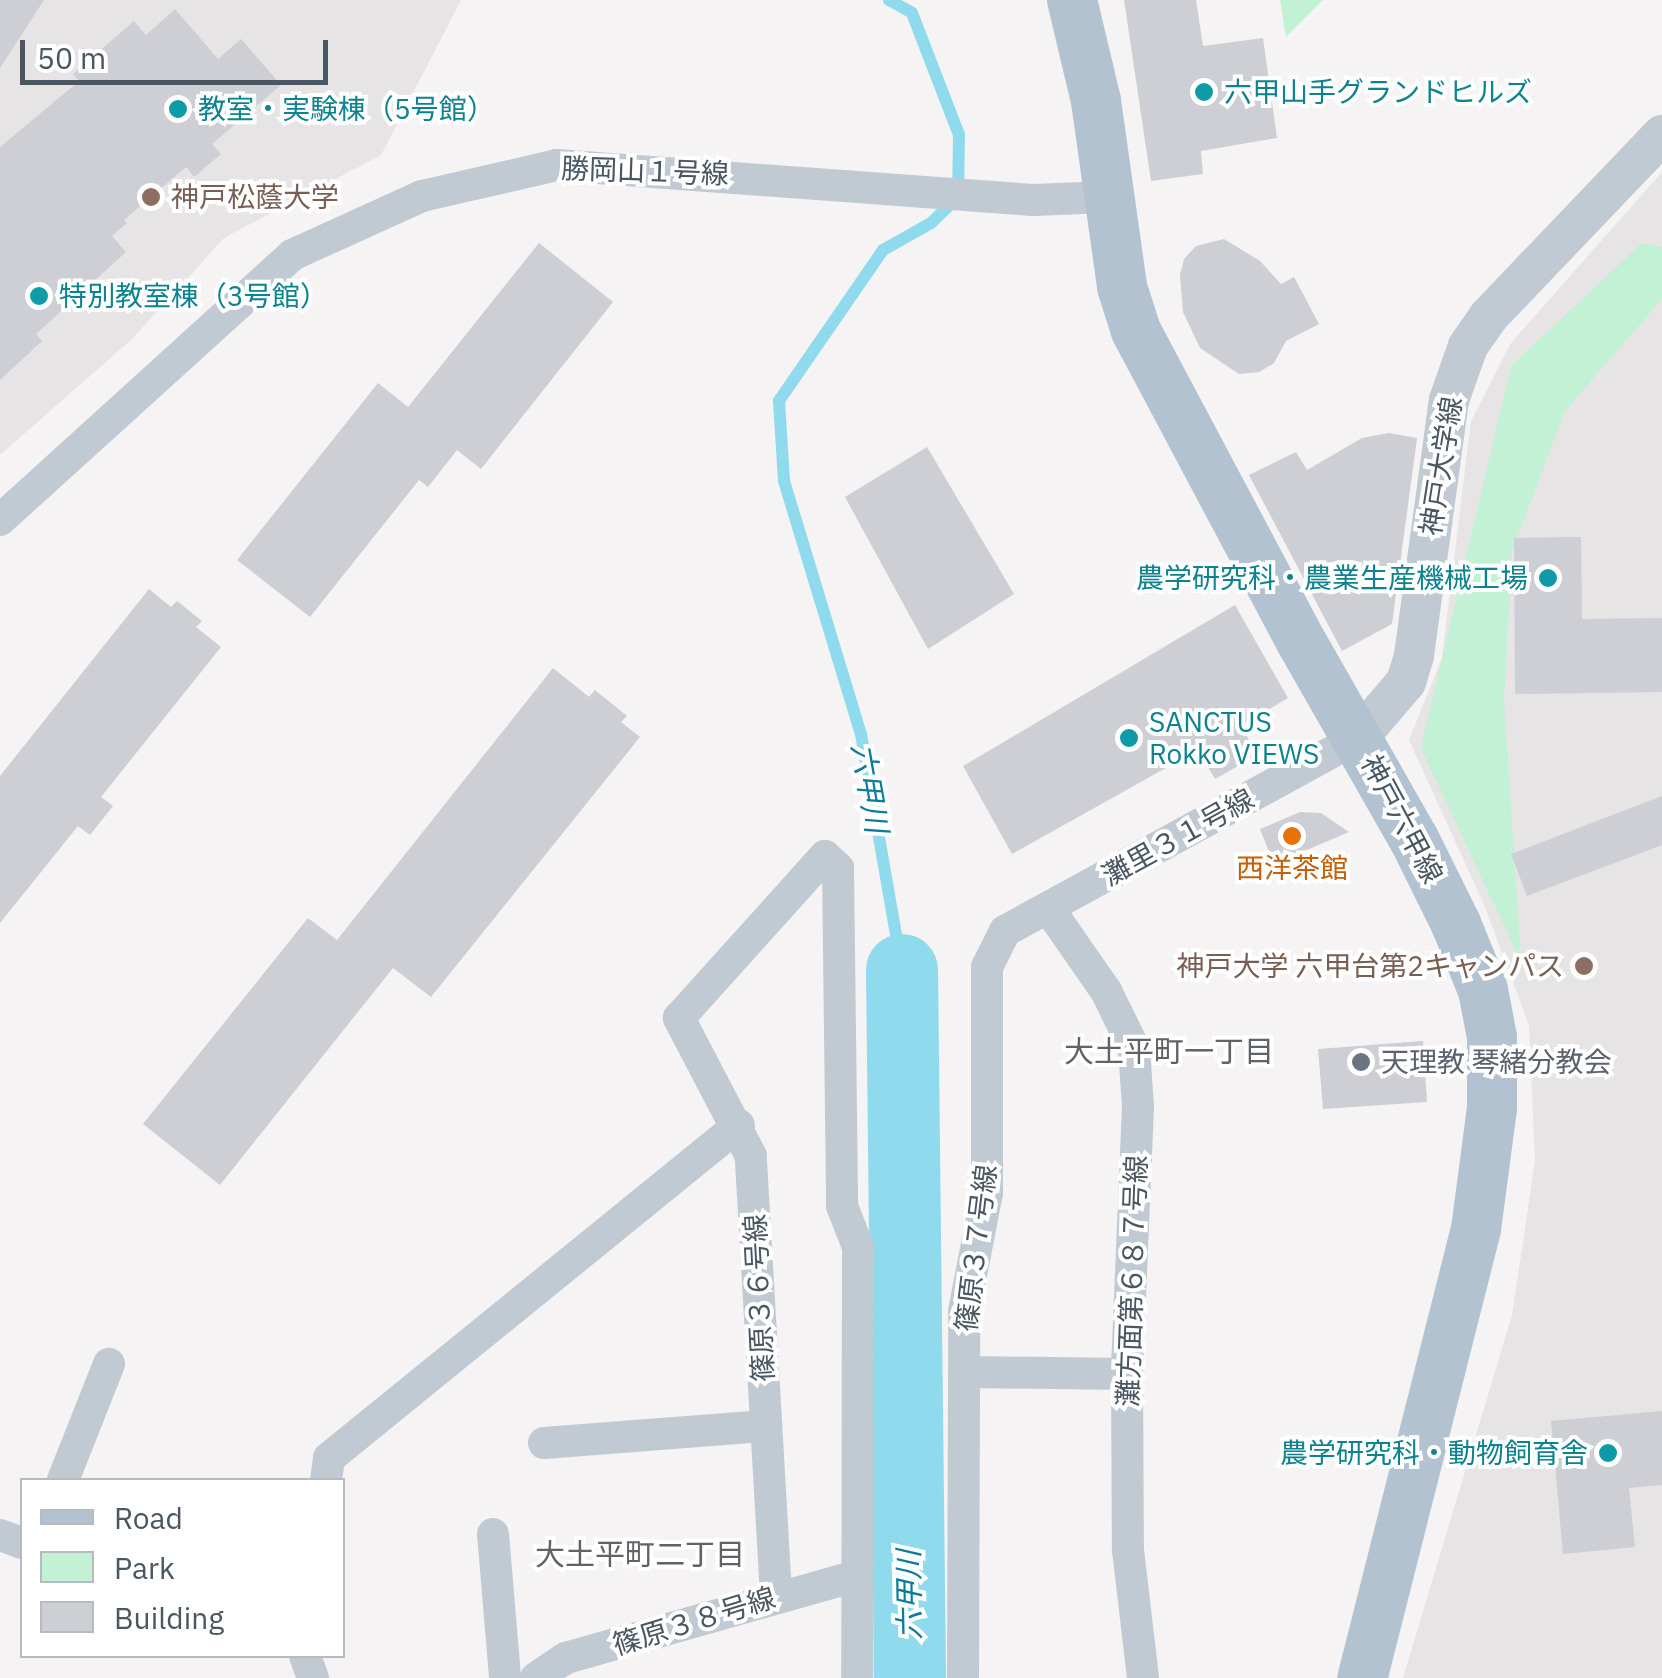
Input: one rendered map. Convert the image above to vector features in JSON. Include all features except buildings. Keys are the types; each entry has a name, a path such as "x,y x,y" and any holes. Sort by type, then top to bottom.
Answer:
{"main road":[{"name":"神戸六甲線","path":"1072,0 1096,101 1122,286 1136,332 1302,643 1360,737 1456,924 1482,990 1492,1037 1492,1108 1476,1229 1362,1678"}],"street":[{"name":"神戸大学線","path":"1360,737 1387,710 1410,668 1449,400 1468,346 1500,304 1662,135"},
{"name":"勝岡山１号線","path":"0,520 292,255 422,196 558,165 922,188 1033,200 1108,197"},
{"name":"灘里３１号線","path":"1049,908 1360,737"},
{"name":"篠原３６号線","path":"776,1596 751,1156 679,1018 825,856 838,868 842,1206 858,1247 856,1576"},
{"name":"篠原３７号線","path":"963,1678 964,1311 987,1193 987,966 1005,931 1049,908"},
{"name":"灘方面第６８７号線","path":"1049,908 1106,991 1134,1048 1138,1106 1127,1374 1128,1550 1143,1678"},
{"path":"328,1469 738,1125"},
{"path":"64,1478 109,1364"},
{"path":"965,1372 1127,1374"},
{"path":"544,1443 766,1426"},
{"path":"493,1534 504,1678"},
{"name":"篠原３８号線","path":"536,1678 566,1658 856,1576"},
{"path":"856,1576 857,1678"}],"shaded area":[{"name":"神戸松蔭大学","path":"0,0 461,0 381,155 224,238 132,339 0,455"},
{"name":"神戸大学 六甲台第2キャンパス","path":"1662,172 1662,1678 1403,1678 1512,1315 1535,1161 1529,1025 1485,907 1409,740 1442,658 1471,421 1511,343"}],"green space":[{"path":"1280,0 1323,0 1286,37"},
{"path":"1642,243 1662,247 1662,299 1565,411 1512,551 1504,700 1521,962 1421,748 1511,366"}],"waterway":[{"name":"六甲川","path":"889,0 912,13 959,135 958,197 931,223 883,250 779,401 784,481 861,734 902,970"},
{"name":"六甲川","path":"902,970 910,1678"}],"place":[{"name":"六甲山手グランドヒルズ","path":"1204,92"},
{"name":"教室・実験棟（5号館）","path":"178,109"},
{"name":"神戸松蔭大学","path":"151,197"},
{"name":"特別教室棟（3号館）","path":"39,296"},
{"name":"農学研究科・農業生産機械工場","path":"1548,578"},
{"name":"SANCTUS Rokko VIEWS","path":"1129,738"},
{"name":"西洋茶館","path":"1292,836"},
{"name":"神戸大学 六甲台第2キャンパス","path":"1584,966"},
{"name":"天理教 琴緒分教会","path":"1361,1062"},
{"name":"農学研究科・動物飼育舎","path":"1608,1453"}],"district":[{"name":"大土平町一丁目","path":"1169,1051"},
{"name":"大土平町二丁目","path":"640,1554"}]}
